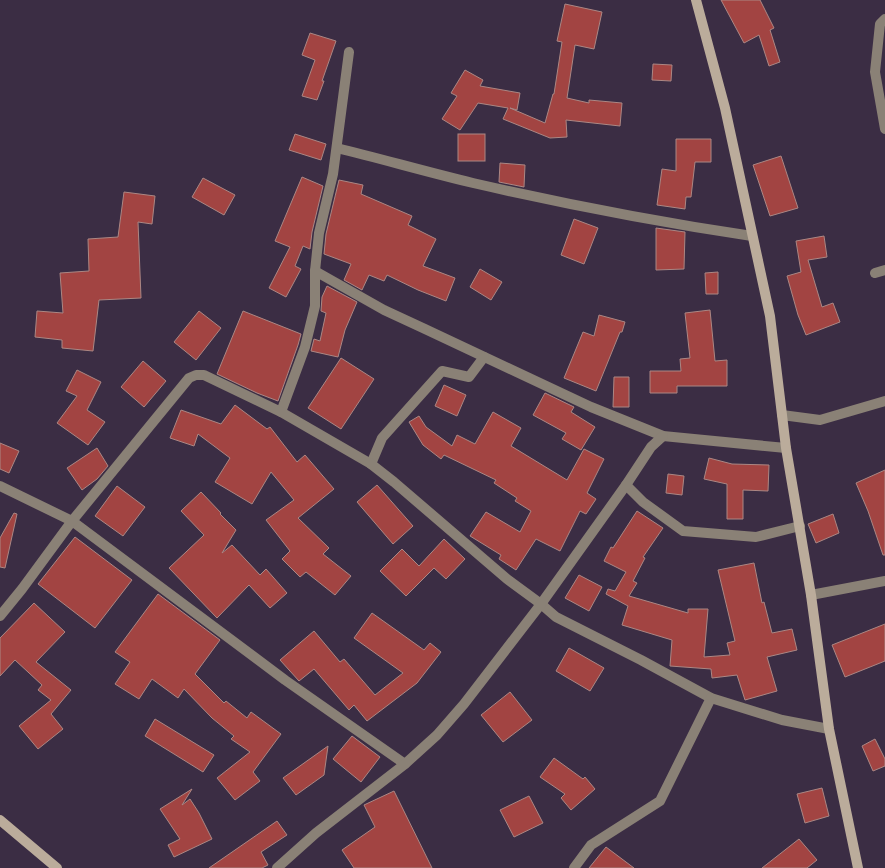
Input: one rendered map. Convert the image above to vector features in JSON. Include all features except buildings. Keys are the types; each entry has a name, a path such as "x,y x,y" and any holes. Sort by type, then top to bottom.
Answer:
{"main road":[{"path":"696,0 725,108 770,316 786,448 811,595 829,729 858,868"},
{"path":"0,820 57,868"}],"street":[{"path":"885,19 880,24 876,72 885,129"},
{"path":"282,412 306,347 315,306 315,271 319,233 333,174 349,52"},
{"path":"337,148 471,182 593,208 752,236"},
{"path":"315,271 384,310 591,407 663,436 786,448"},
{"path":"372,464 382,438 442,371 469,377 484,357"},
{"path":"0,616 72,521 189,378 196,375 204,375 282,412 372,464 556,617 711,698 782,720 829,729"},
{"path":"782,415 820,420 885,401"},
{"path":"276,868 316,833 405,764 437,735 464,704 541,604 651,447 663,436"},
{"path":"626,485 643,502 683,531 756,537 800,526"},
{"path":"0,486 72,521 286,680 405,764"},
{"path":"811,595 885,581"},
{"path":"574,868 591,845 660,801 711,698"}]}
